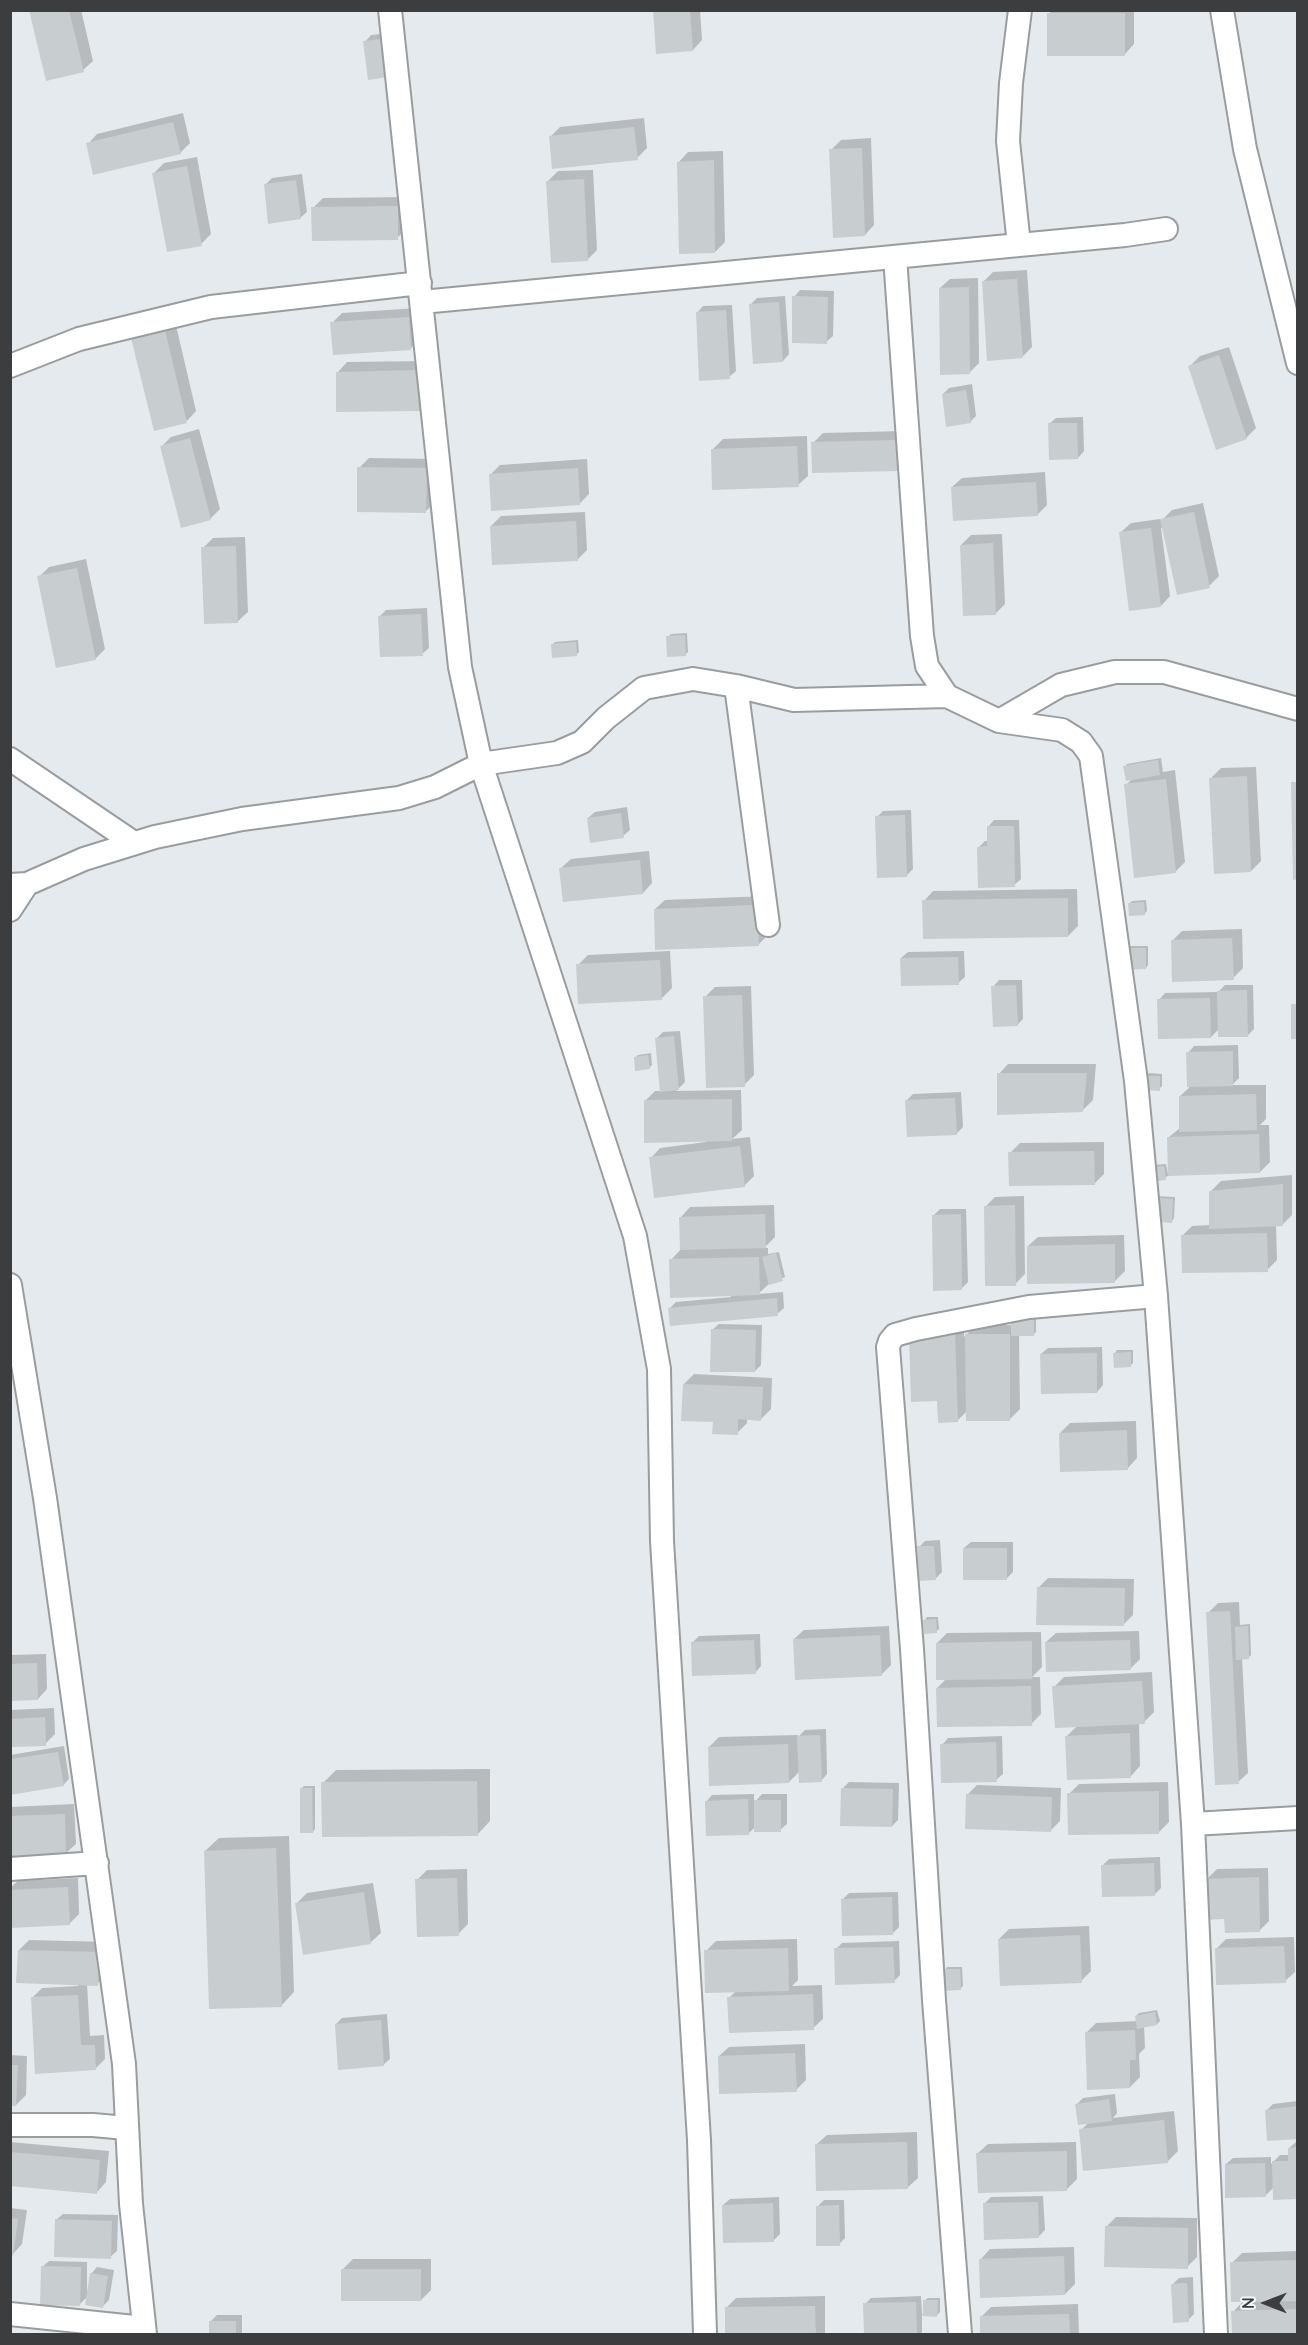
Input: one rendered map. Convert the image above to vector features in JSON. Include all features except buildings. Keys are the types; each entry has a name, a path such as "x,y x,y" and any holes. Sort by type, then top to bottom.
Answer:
{"street":[{"path":"390,10 460,667 481,764 635,1236 659,1369 662,1541 699,2140 705,2334"},
{"path":"1019,245 1008,141 1011,83 1020,10"},
{"path":"1222,10 1245,150 1298,363"},
{"path":"10,366 79,339 211,307 895,257 1166,229"},
{"path":"895,257 922,636 927,666 947,696"},
{"path":"999,721 1061,685 1115,672 1164,672 1298,709"},
{"path":"10,910 19,885 84,859 134,843 242,819 399,798 435,787 481,764 556,753 582,742 606,718 644,688 693,679 736,686 794,700 947,696 999,721 1062,730 1081,742 1091,756 1136,1081 1156,1296 1193,1824 1216,2334"},
{"path":"736,686 768,925"},
{"path":"10,759 134,843"},
{"path":"10,1285 45,1498 124,2064 126,2128 144,2331 10,2314"},
{"path":"960,2334 934,2000 912,1649 888,1347 895,1335 1018,1309 1156,1296"},
{"path":"1193,1824 1298,1818"},
{"path":"10,1869 97,1863"},
{"path":"10,2125 93,2125 126,2128"}]}
